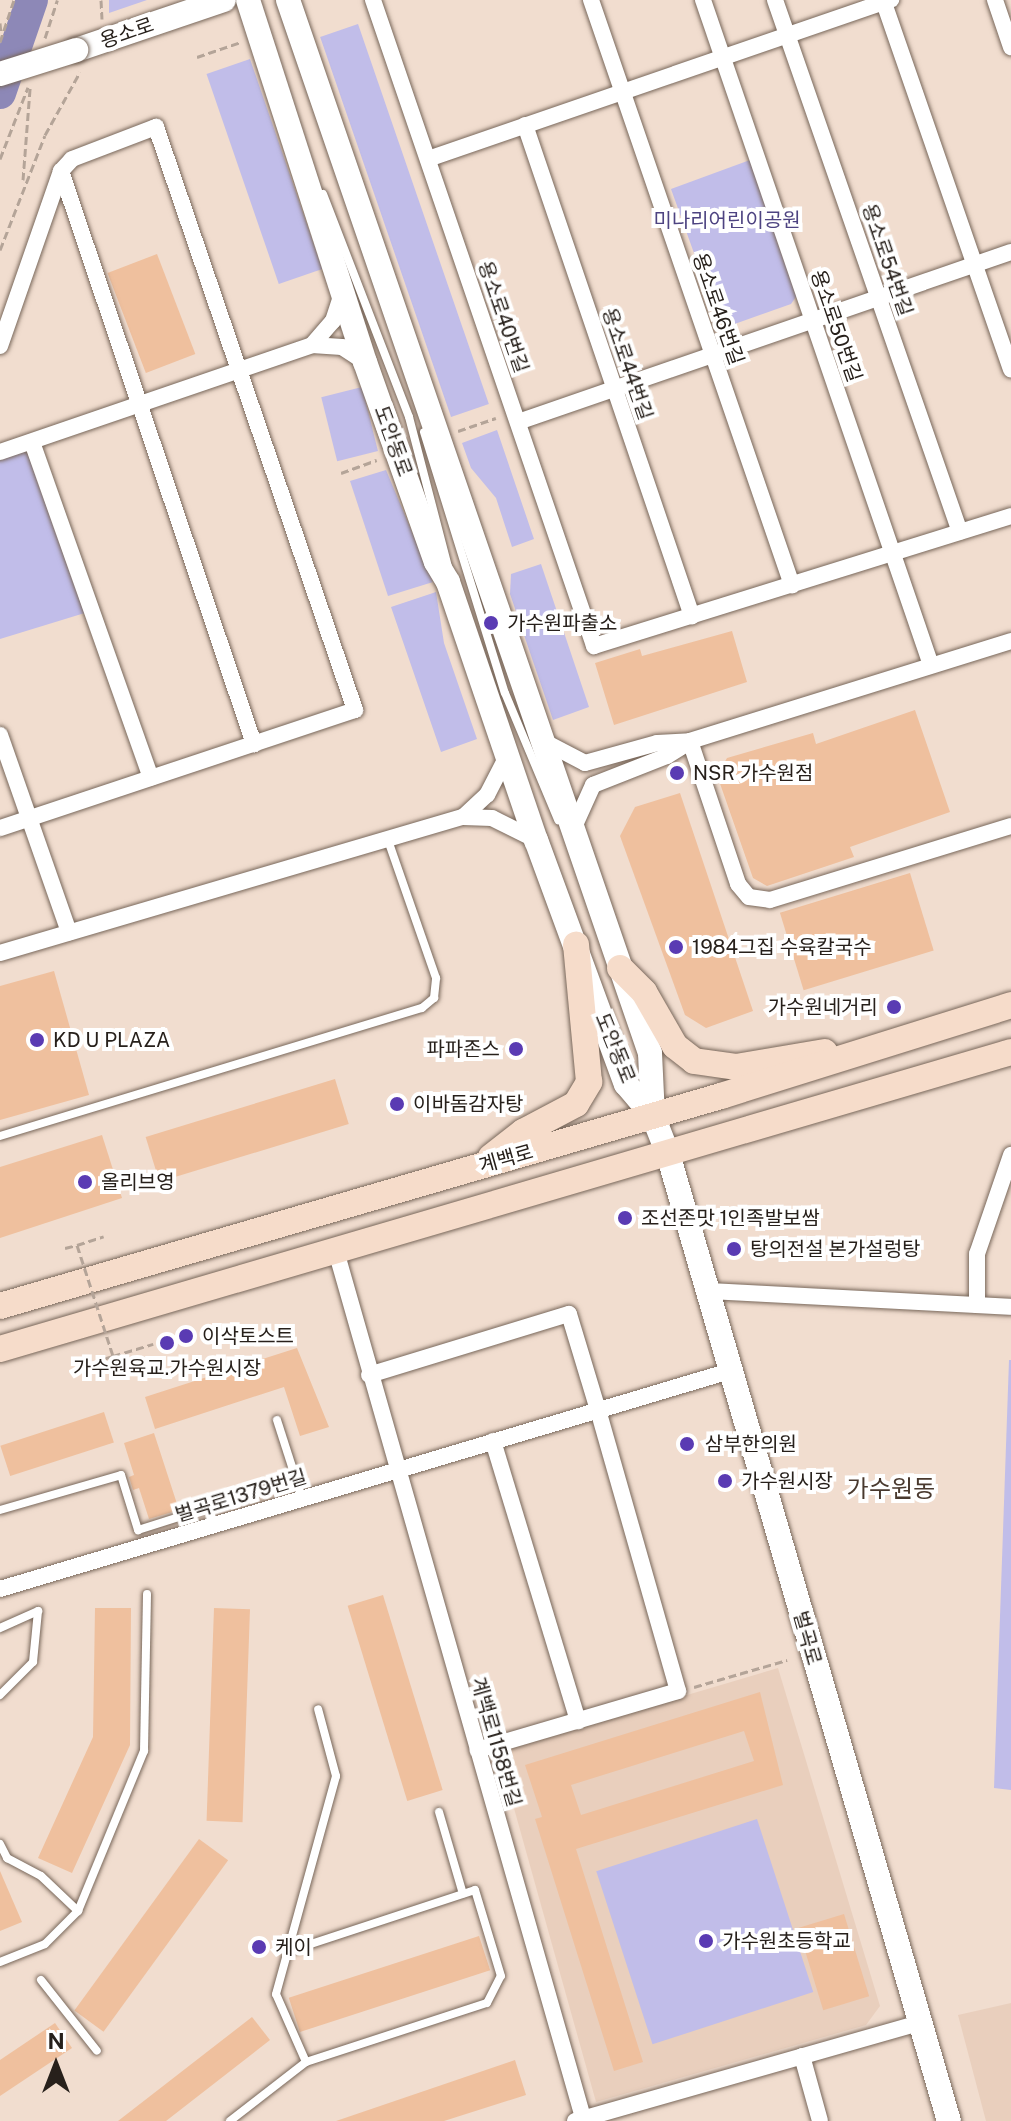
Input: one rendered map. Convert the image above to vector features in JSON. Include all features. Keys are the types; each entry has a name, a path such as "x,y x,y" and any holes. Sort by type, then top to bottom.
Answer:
{"main road":[{"name":"용소로","path":"0,74 81,55 224,0"},
{"name":"도안동로","path":"248,0 305,167 365,362 436,562 447,578 506,758 626,1084 653,1116"},
{"name":"도안동로","path":"288,0 575,825 588,877 650,1053 653,1116"},
{"path":"481,1166 523,1132 576,1104 589,1082 576,945"},
{"path":"620,968 644,992 675,1046 694,1061 736,1067 794,1053 861,1050"},
{"name":"계백로","path":"0,1306 653,1116 1011,1005"},
{"name":"계백로","path":"0,1349 1011,1052"},
{"name":"벌곡로","path":"653,1116 668,1154 949,2121"}],"street":[{"name":"용소로40번길","path":"373,0 594,646 692,616"},
{"name":"용소로46번길","path":"591,0 792,585"},
{"name":"용소로50번길","path":"703,0 931,665"},
{"name":"용소로54번길","path":"775,0 960,532"},
{"path":"995,0 1011,47"},
{"path":"428,159 886,1 1011,369"},
{"name":"용소로44번길","path":"525,125 692,616"},
{"path":"0,346 61,171 72,159 156,127 355,710 0,828"},
{"path":"61,171 136,405 254,744"},
{"path":"518,422 1011,252"},
{"path":"312,345 333,321 342,291"},
{"path":"0,452 312,345 342,347 365,362"},
{"path":"32,442 151,778"},
{"path":"692,616 1011,516"},
{"path":"545,742 585,763 657,743 690,741 1011,641"},
{"path":"0,735 69,932"},
{"path":"575,825 593,785 667,756 690,741"},
{"path":"690,741 738,884 749,897 770,900 1011,826"},
{"path":"463,817 487,795 506,758"},
{"path":"0,953 463,817 492,818 536,840"},
{"path":"977,1305 977,1254 1011,1155"},
{"name":"계백로1158번길","path":"336,1251 580,2120"},
{"path":"708,1291 1011,1307"},
{"path":"369,1375 569,1314 598,1410 678,1691 478,1750"},
{"name":"벌곡로1379번길","path":"0,1589 730,1371"},
{"path":"493,1441 578,1721"},
{"path":"580,2120 922,2022"},
{"path":"802,2056 820,2121"}],"lane":[{"path":"305,167 322,192 409,417 449,559 447,578"},
{"path":"409,353 410,385 505,693 569,847 588,877"},
{"path":"0,1136 422,1008 434,998 436,978 387,837"},
{"path":"277,1420 302,1498"},
{"path":"0,1510 121,1475 138,1530 296,1480"},
{"path":"0,1962 45,1944 78,1911 144,1751 147,1594"},
{"path":"0,1628 38,1611 33,1662 0,1695"},
{"path":"306,2062 276,1994 336,1776 318,1709"},
{"path":"439,1812 463,1894"},
{"path":"0,1844 7,1858 41,1876 78,1911"},
{"path":"230,2121 306,2062 487,2003 501,1976 475,1890 289,1951"},
{"path":"41,1980 97,2051"}],"path":[{"path":"1,40 14,0"},
{"path":"101,0 102,22"},
{"path":"0,23 1,40"},
{"path":"197,57 245,41"},
{"path":"0,250 23,184 81,55"},
{"path":"23,184 31,80"},
{"path":"455,433 500,417"},
{"path":"341,473 385,458"},
{"path":"65,1248 104,1236"},
{"path":"77,1245 113,1356"},
{"path":"103,1359 153,1344"},
{"path":"678,1691 787,1660"}],"shaded area":[{"name":"가수원초등학교","path":"778,1668 880,2006 866,2025 596,2102 498,1751"},
{"path":"1011,2003 1011,2121 986,2121 958,2015"}],"green space":[{"path":"109,0 147,0 109,13"},
{"path":"358,24 489,404 451,417 320,37"},
{"path":"250,59 322,269 279,284 207,74"},
{"name":"미나리어린이공원","path":"750,160 798,294 791,304 729,326 718,320 671,189"},
{"path":"362,387 378,451 337,461 321,397"},
{"path":"497,430 534,539 512,547 496,498 471,468 462,443"},
{"path":"27,449 88,612 0,639 0,460"},
{"path":"386,470 433,582 388,596 350,481"},
{"path":"541,564 589,707 553,720 510,594 511,574"},
{"path":"436,592 444,643 477,739 441,752 391,607"},
{"path":"1011,1360 1011,1790 994,1788"},
{"path":"757,1819 813,1992 653,2044 596,1871"}],"building":[{"path":"157,254 195,354 146,373 108,273"},
{"path":"732,631 747,682 614,725 595,663 640,649 642,656"},
{"path":"915,710 950,812 850,847 854,857 767,886 753,878 717,775 727,758 813,733 816,744"},
{"path":"680,793 753,1011 706,1028 685,1015 620,836 635,807"},
{"path":"910,873 934,950 804,990 780,913"},
{"name":"KD U PLAZA","path":"54,971 89,1095 0,1120 0,986"},
{"path":"335,1079 349,1124 159,1182 146,1137"},
{"path":"102,1135 122,1198 0,1238 0,1167"},
{"path":"297,1348 329,1427 300,1436 284,1387 155,1429 145,1397"},
{"path":"104,1412 114,1442 10,1476 0,1446"},
{"path":"154,1433 179,1510 149,1519 139,1488 133,1490 129,1477 134,1475 124,1443"},
{"path":"383,1595 443,1790 407,1801 348,1606"},
{"path":"95,1608 131,1608 130,1745 72,1873 38,1858 93,1737"},
{"path":"214,1608 250,1609 243,1822 207,1821"},
{"path":"760,1692 783,1785 576,1849 643,2062 614,2071 535,1819 542,1817 525,1765","holes":["744,1731 754,1761 581,1815 571,1785"]},
{"path":"199,1839 228,1860 104,2032 74,2011"},
{"path":"0,1871 22,1922 0,1931"},
{"path":"844,1914 869,1996 823,2010 798,1928"},
{"path":"479,1936 490,1970 300,2032 289,1998"},
{"path":"252,2017 270,2040 166,2121 118,2121"},
{"path":"55,2023 72,2048 0,2096 0,2060"},
{"path":"515,2060 526,2095 444,2121 336,2121"}],"waterway":[{"path":"0,93 32,0"}],"place":[{"name":"가수원파출소","path":"491,623"},
{"name":"NSR 가수원점","path":"677,773"},
{"name":"1984그집 수육칼국수","path":"676,947"},
{"name":"가수원네거리","path":"894,1007"},
{"name":"KD U PLAZA","path":"37,1040"},
{"name":"파파존스","path":"516,1049"},
{"name":"이바돔감자탕","path":"397,1104"},
{"name":"올리브영","path":"85,1182"},
{"name":"조선존맛 1인족발보쌈","path":"625,1218"},
{"name":"탕의전설 본가설렁탕","path":"734,1249"},
{"name":"이삭토스트","path":"186,1336"},
{"name":"가수원육교.가수원시장","path":"167,1343"},
{"name":"삼부한의원","path":"687,1444"},
{"name":"가수원시장","path":"725,1481"},
{"name":"가수원초등학교","path":"706,1941"},
{"name":"케이","path":"259,1947"}],"district":[{"name":"가수원동","path":"891,1489"}]}
